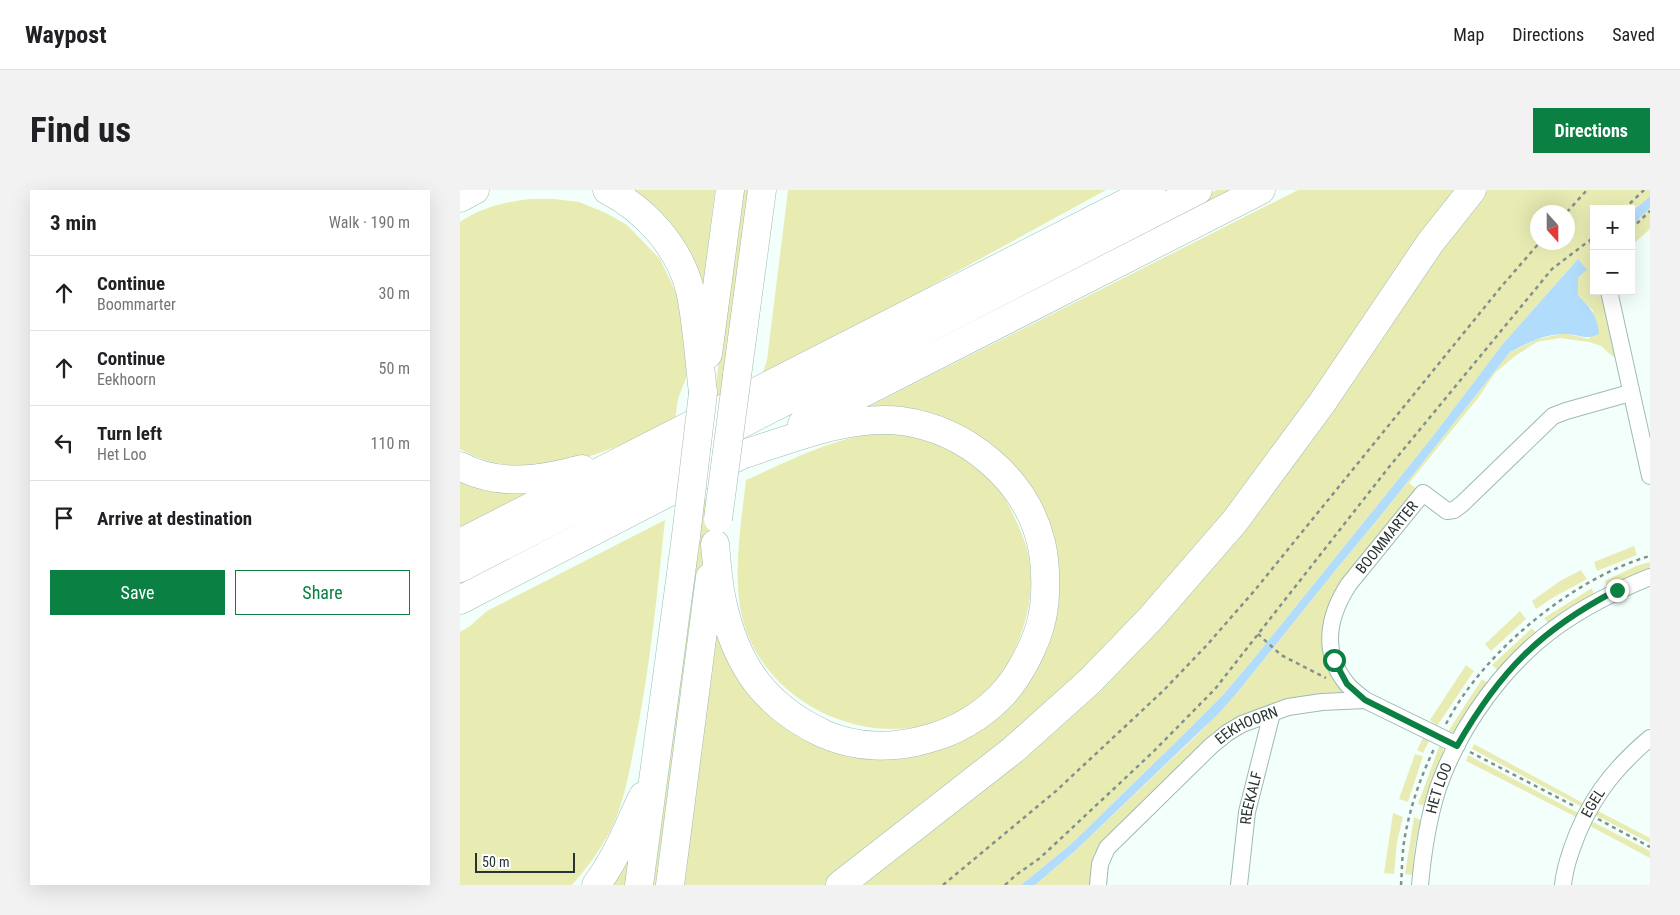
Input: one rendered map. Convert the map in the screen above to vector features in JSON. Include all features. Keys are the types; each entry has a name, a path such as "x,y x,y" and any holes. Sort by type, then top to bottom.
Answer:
{"highway":[{"path":"460,198 475,190"},
{"path":"607,190 621,197 646,217 664,238 678,260 690,290 703,393"},
{"path":"639,885 730,190"},
{"path":"670,885 762,190"},
{"path":"1024,255 1090,208 1111,190"},
{"path":"460,543 1151,190"},
{"path":"460,568 1198,190"},
{"path":"466,599 744,454 1261,190"},
{"path":"840,885 1013,750 1090,681 1150,619 1235,521 1322,403 1430,243 1472,190"},
{"path":"717,531 722,603 730,634 742,660 758,685 779,706 802,724 833,738 862,745 889,746 940,736 961,726 981,713 1001,696 1018,672 1033,644 1042,617 1045,571 1041,541 1019,493 982,453 962,440 936,430 902,421 874,421 813,431 744,454"},
{"path":"460,466 487,476 504,479 536,479 568,473 632,455"},
{"path":"596,885 620,847 654,775"}],"street":[{"path":"1610,295 1630,393 1650,476"},
{"name":"BOOMMARTER","path":"1365,700 1351,688 1339,671 1331,650 1329,632 1333,614 1339,599 1349,584 1423,493 1447,511 1454,510 1553,416 1566,410 1630,393"},
{"name":"HET LOO","path":"1420,885 1430,818 1440,782 1457,746 1484,702 1501,679 1535,643 1558,625 1617,590 1650,577"},
{"path":"1365,700 1457,746"},
{"name":"EEKHOORN","path":"1098,885 1098,874 1107,848 1211,746 1242,724 1304,704 1365,700"},
{"name":"REEKALF","path":"1239,885 1247,812 1272,713"},
{"name":"EGEL","path":"1564,885 1566,865 1578,829 1596,796 1612,774 1650,738"}],"path":[{"path":"1573,205 1587,190"},
{"path":"1628,205 1644,190"},
{"path":"1635,225 1650,211"},
{"path":"1005,885 1040,858 1152,752 1215,689 1389,467 1552,269 1590,241"},
{"path":"943,885 1063,785 1163,691 1201,652 1255,590 1495,294 1533,250"},
{"path":"1258,634 1281,655 1334,682 1351,688"},
{"path":"1457,746 1650,847"}],"green space":[{"path":"625,190 715,190 700,308"},
{"path":"742,190 759,190 732,391 714,399"},
{"path":"788,190 1106,190 894,306 762,375 767,360"},
{"path":"1217,190 1234,190 1007,303 1144,227"},
{"path":"1298,190 1464,190 1297,428 1102,659 828,885 681,885 717,612 744,678 861,750 989,716 1052,590 993,452 854,414"},
{"path":"1488,190 1650,190 1650,196 1635,209 1635,205 1590,205 1590,295 1607,295 1618,361 1601,346 1589,342 1560,338 1537,342 1515,356 1495,373 1478,398 1409,483 1419,491 1330,605 1348,693 1270,708 1106,842 1093,885 1035,885 1076,850 1197,735 1236,694 1510,352 1538,339 1564,333 1589,339 1593,311 1578,295 1578,259 1502,345 1430,440 1223,695 1070,845 1021,885 855,885 1126,658"},
{"path":"530,199 579,202 606,213 627,225 660,259 678,297 691,365 678,399 675,420 624,444 569,462 542,466 514,466 487,461 460,449 460,222 494,206"},
{"path":"1650,208 1650,229 1635,242 1635,222"},
{"path":"877,433 929,439 955,450 978,467 998,488 1006,500 1023,538 1030,565 1031,588 1028,611 1011,657 998,677 982,695 964,710 944,720 914,728 883,729 853,724 824,713 798,698 775,677 757,653 744,624 740,607 738,552 746,480 826,445"},
{"path":"460,472 552,483 460,533"},
{"path":"718,494 664,885 650,885 703,500"},
{"path":"665,520 653,632 640,715 622,800 605,840 572,885 460,885 460,632 487,611"},
{"path":"1634,546 1637,555 1597,571 1594,562"},
{"path":"1650,562 1650,570 1608,589 1605,581 1636,566"},
{"path":"1581,570 1587,579 1536,609 1532,601 1560,581"},
{"path":"1592,588 1594,595 1549,624 1544,618"},
{"path":"1520,611 1526,619 1491,651 1485,644"},
{"path":"1532,628 1537,634 1499,672 1492,665"},
{"path":"1466,665 1474,671 1437,726 1430,720"},
{"path":"1482,679 1489,684 1458,730 1450,733 1449,730"},
{"path":"1424,736 1430,739 1423,753 1417,750"},
{"path":"1474,744 1583,803 1582,807 1472,749"},
{"path":"1443,746 1443,756 1425,806 1418,804 1439,747"},
{"path":"1415,754 1423,756 1408,802 1399,799"},
{"path":"1468,755 1580,814 1578,818 1466,761"},
{"path":"1596,810 1650,838 1650,843 1593,814"},
{"path":"1393,813 1403,817 1397,842 1394,874 1384,873"},
{"path":"1414,817 1421,820 1415,846 1412,875 1405,874"},
{"path":"1589,820 1650,851 1650,858 1588,825"},
{"path":"636,833 628,885 609,885"}],"water":[{"path":"1650,196 1650,208 1635,222 1635,209"},
{"path":"1578,259 1587,270 1578,277 1578,295 1590,308 1595,317 1599,334 1585,337 1570,334 1551,335 1510,352 1386,509 1219,713 1076,850 1035,885 1021,885 1070,845 1223,695 1430,440 1502,345"}],"route":[{"path":"1334,660 1347,684 1365,700 1457,746 1469,724 1501,679 1535,643 1558,625 1617,590"}]}
